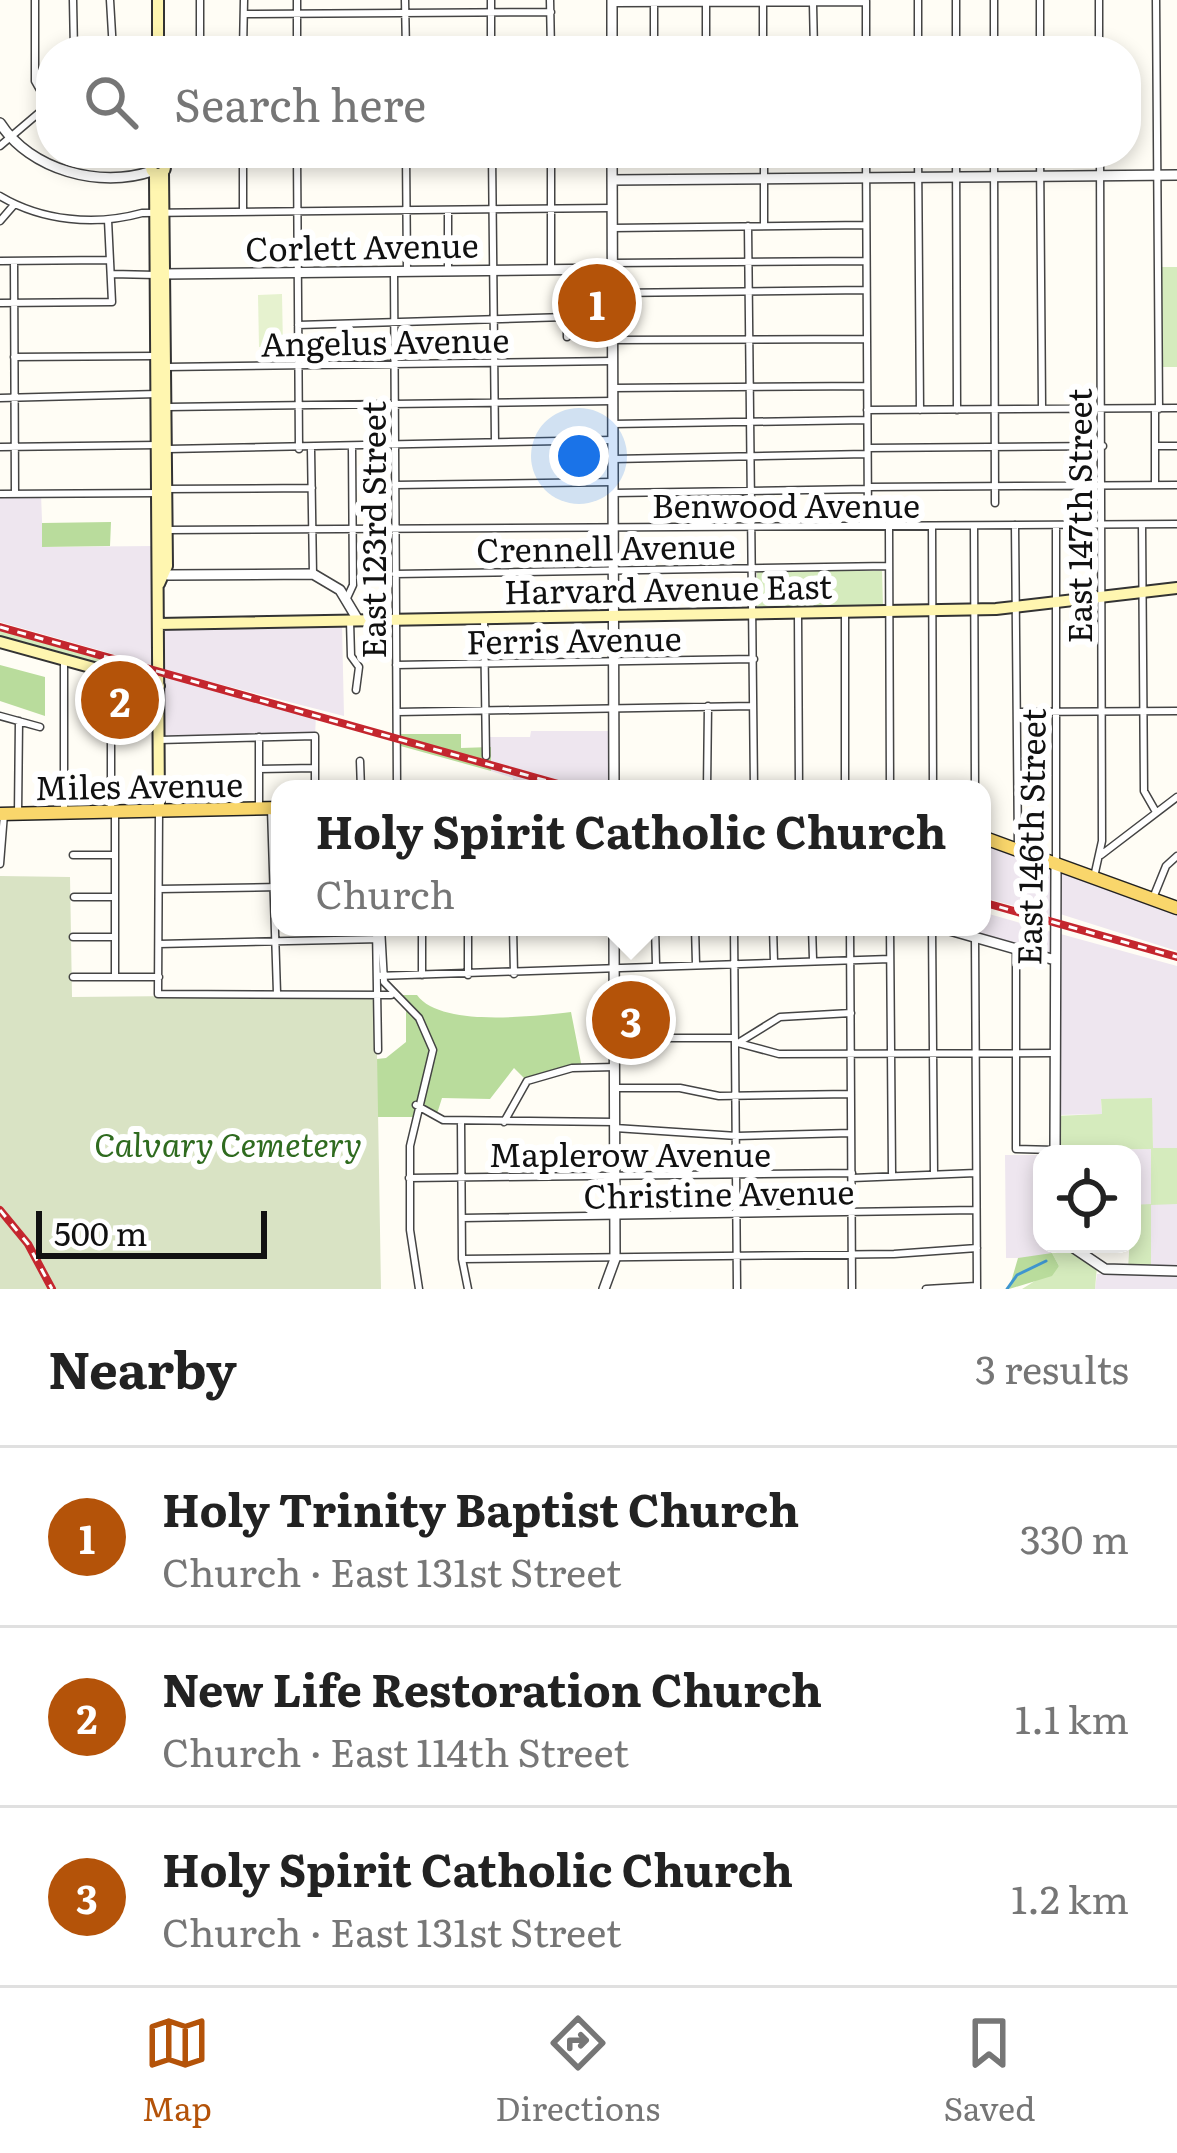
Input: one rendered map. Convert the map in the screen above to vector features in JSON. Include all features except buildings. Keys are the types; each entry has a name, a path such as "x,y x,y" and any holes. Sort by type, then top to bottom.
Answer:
{"main road":[{"path":"158,0 158,36"},
{"path":"159,168 163,575 158,624 159,811"},
{"name":"Harvard Avenue East","path":"158,624 975,610 1177,588"},
{"path":"0,642 159,686"},
{"name":"Miles Avenue","path":"8,814 270,808"},
{"path":"991,840 1177,908"}],"street":[{"path":"35,0 36,83"},
{"path":"74,0 74,36"},
{"path":"110,0 112,36"},
{"path":"200,0 200,36"},
{"path":"243,36 244,0"},
{"path":"296,0 296,36"},
{"path":"405,0 406,36"},
{"path":"491,0 491,36"},
{"path":"550,0 551,36"},
{"path":"918,0 918,36"},
{"path":"956,0 956,36"},
{"path":"994,0 994,36"},
{"path":"1040,0 1040,36"},
{"path":"1099,0 1099,36"},
{"path":"1155,485 1156,0"},
{"path":"612,36 612,1 866,1 866,36"},
{"path":"654,1 654,36"},
{"path":"706,1 706,36"},
{"path":"763,1 763,36"},
{"path":"813,1 814,36"},
{"path":"244,14 550,12"},
{"path":"0,146 36,117"},
{"path":"0,123 10,138 36,155"},
{"path":"55,168 138,174 151,168"},
{"path":"243,168 243,212"},
{"path":"296,168 299,448"},
{"path":"406,168 406,272"},
{"path":"492,168 495,442"},
{"path":"551,168 551,270"},
{"path":"612,168 614,780"},
{"path":"764,168 764,226"},
{"path":"866,168 868,525"},
{"path":"918,168 920,410"},
{"path":"956,168 957,410"},
{"path":"994,168 995,503"},
{"path":"1040,168 1042,409"},
{"name":"East 147th Street","path":"1094,877 1101,855 1101,168"},
{"path":"612,180 1177,175"},
{"path":"0,196 58,218 108,219 162,212 612,208"},
{"path":"0,221 14,205"},
{"path":"448,211 448,271"},
{"path":"0,303 112,302 108,219"},
{"path":"612,228 866,225"},
{"path":"748,226 754,780"},
{"path":"0,261 108,260"},
{"path":"14,261 14,494"},
{"path":"613,266 866,261"},
{"name":"Corlett Avenue","path":"112,274 613,266"},
{"path":"566,270 567,337"},
{"name":"East 123rd Street","path":"394,272 397,780"},
{"path":"613,293 866,290"},
{"path":"298,325 567,317"},
{"path":"613,340 866,339"},
{"path":"0,346 14,346"},
{"name":"Angelus Avenue","path":"14,357 298,366 613,361"},
{"path":"0,398 299,406 494,403 751,387 867,386"},
{"path":"613,424 920,410 1177,408"},
{"path":"0,447 311,449 613,440"},
{"path":"613,459 1102,446"},
{"path":"1155,446 1177,446"},
{"path":"347,598 353,585 352,448"},
{"path":"311,449 313,574"},
{"path":"395,485 754,491 1177,484"},
{"path":"0,494 312,488"},
{"path":"1142,524 1144,791 1156,812"},
{"name":"Benwood Avenue","path":"162,530 1177,524"},
{"path":"1015,525 1018,850"},
{"name":"East 146th Street","path":"1055,1145 1056,525"},
{"path":"932,526 933,780"},
{"path":"974,526 975,780"},
{"path":"889,527 890,780"},
{"name":"Crennell Avenue","path":"395,574 889,566"},
{"path":"163,575 313,574 347,598 354,621 351,656 359,667 356,690"},
{"path":"798,611 799,780"},
{"path":"844,611 845,780"},
{"path":"484,617 485,756"},
{"name":"Ferris Avenue","path":"396,665 754,659"},
{"path":"64,660 64,814"},
{"path":"111,674 116,976"},
{"path":"707,780 708,706"},
{"path":"397,712 754,706"},
{"path":"1017,712 1177,711"},
{"path":"0,716 40,727"},
{"path":"0,864 19,722"},
{"path":"159,740 315,736 315,780"},
{"path":"259,737 259,769 270,808"},
{"path":"361,761 361,780"},
{"path":"259,769 315,768"},
{"path":"1101,855 1177,797"},
{"path":"159,811 158,994 391,994"},
{"path":"1101,843 1117,842"},
{"path":"73,855 115,855"},
{"path":"1153,898 1166,866 1177,856"},
{"path":"159,889 271,887"},
{"path":"74,897 115,897"},
{"path":"275,936 277,993"},
{"path":"422,936 422,976"},
{"path":"468,936 468,975"},
{"path":"513,936 514,974"},
{"path":"608,1288 615,1259 614,936"},
{"path":"655,936 656,965"},
{"path":"695,936 696,964"},
{"path":"734,936 737,1289"},
{"path":"773,936 774,962"},
{"path":"812,936 813,961"},
{"path":"850,936 852,1289"},
{"path":"890,936 892,1173"},
{"path":"934,1173 935,936"},
{"path":"971,936 1055,959"},
{"path":"73,937 115,938"},
{"path":"926,1289 977,1287 975,937"},
{"path":"159,944 379,939 378,1050"},
{"path":"1016,949 1016,1149 1033,1150"},
{"path":"380,976 514,974 562,966 890,959"},
{"path":"380,976 391,994 419,1018 431,1041 430,1069 416,1105 409,1178 418,1289"},
{"path":"73,977 159,977"},
{"path":"736,1041 780,1017 851,1013"},
{"path":"614,1038 736,1041 778,1054 1055,1053"},
{"path":"504,1122 509,1105 527,1082 572,1068 615,1067"},
{"path":"615,1088 680,1088 736,1096 852,1094"},
{"path":"416,1105 443,1120 615,1125 737,1136 852,1133"},
{"path":"461,1121 462,1259 468,1289"},
{"name":"Maplerow Avenue","path":"409,1178 976,1172"},
{"name":"Christine Avenue","path":"462,1218 736,1218 976,1210"},
{"path":"462,1259 852,1255 976,1248"},
{"path":"1081,1253 1105,1269 1177,1271"}],"shaded area":[{"path":"0,494 41,494 43,547 154,546 155,666 0,622"},
{"path":"342,625 344,716 164,670 164,626"},
{"path":"159,672 316,715 315,736 159,740"},
{"path":"531,731 614,731 614,780 513,780 491,771 490,737 530,737"},
{"path":"991,844 1050,864 1050,916 991,900"},
{"path":"1057,868 1177,910 1177,951 1057,913"},
{"path":"991,915 1055,933 1055,960 971,936 991,936"},
{"path":"1057,933 1177,966 1177,1148 1153,1148 1151,1098 1101,1100 1102,1114 1059,1115"},
{"path":"1141,1149 1151,1149 1177,1204 1177,1268 1151,1269 1151,1205 1141,1205"},
{"path":"1005,1155 1033,1155 1033,1253 1053,1253 1043,1258 1006,1258"},
{"path":"1097,1274 1177,1274 1177,1289 1095,1289"}],"green space":[{"path":"1161,267 1177,267 1177,367 1162,367"},
{"path":"282,294 283,347 259,347 258,295"},
{"path":"111,522 110,546 42,547 42,523"},
{"path":"757,571 882,571 883,606 757,608"},
{"path":"0,627 159,672 159,686 0,642"},
{"path":"0,665 45,677 45,716 0,701"},
{"path":"396,734 461,734 461,748 491,747 491,771 397,745"},
{"name":"Calvary Cemetery","path":"0,876 70,877 72,997 376,994 381,1289 0,1289"},
{"path":"391,995 417,995 429,1005 467,1016 571,1012 582,1068 527,1081 514,1068 490,1099 442,1098 436,1117 416,1106 413,1117 377,1117 377,1059 386,1058 406,1042 406,1007"},
{"path":"1152,1098 1153,1148 1177,1148 1177,1204 1151,1205 1151,1269 1128,1269 1129,1253 1141,1253 1141,1205 1151,1204 1151,1149 1055,1145 1055,1116 1102,1114 1101,1099"},
{"path":"1052,1253 1080,1253 1097,1266 1095,1289 1022,1289 1059,1266"},
{"path":"1052,1253 1059,1266 1052,1276 1009,1289 1018,1258"}],"waterway":[{"path":"1007,1289 1017,1275 1046,1261"}],"railway":[{"path":"0,627 544,780"},
{"path":"991,905 1177,957"},
{"path":"0,1210 28,1244 52,1289"}],"place":[{"name":"Holy Trinity Baptist Church","path":"597,303"},
{"name":"New Life Restoration Church","path":"120,700"},
{"name":"Holy Spirit Catholic Church","path":"631,1020"}]}
